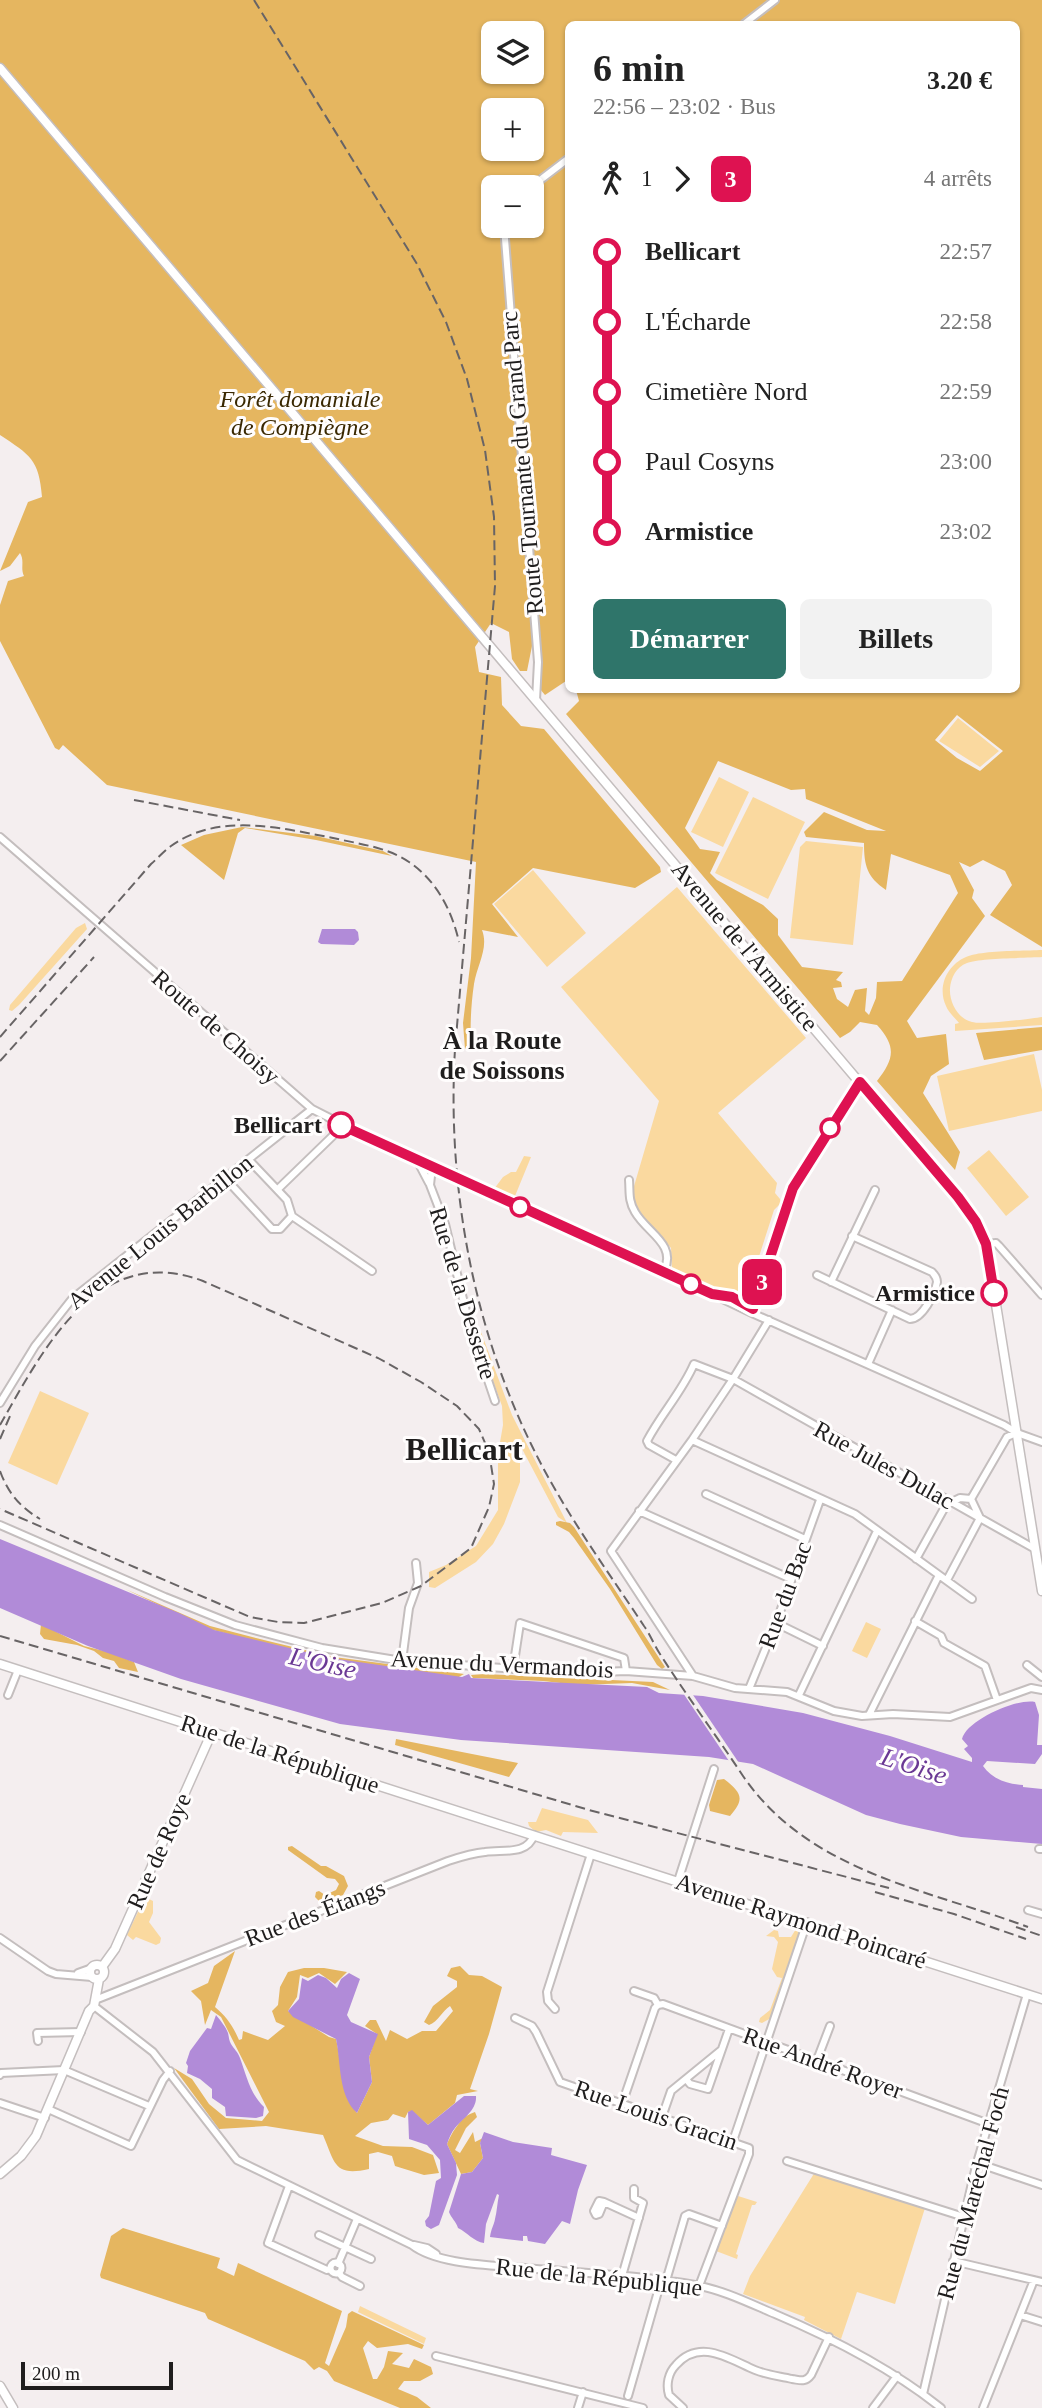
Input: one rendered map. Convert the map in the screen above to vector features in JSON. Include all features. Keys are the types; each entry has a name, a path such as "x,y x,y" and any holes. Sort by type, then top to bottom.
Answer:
{"main road":[{"name":"Avenue de l'Armistice","path":"0,68 971,1214 987,1248 1042,1591"},
{"name":"Rue de la République","path":"0,1664 560,1844"},
{"name":"Rue de Roye","path":"0,2174 22,2157 45,2118 94,2003 96,1973 115,1949 212,1732"},
{"name":"Avenue Raymond Poincaré","path":"560,1844 1042,1999"},
{"path":"0,2386 13,2408"}],"street":[{"path":"748,21 775,0"},
{"path":"544,177 565,162"},
{"name":"Route Tournante du Grand Parc","path":"505,238 538,662 536,700"},
{"name":"Route de Choisy","path":"0,837 312,1109 418,1161 712,1294 732,1297 769,1320 1042,1442"},
{"path":"755,1312 793,1188 860,1082"},
{"name":"Avenue Louis Barbillon","path":"0,1404 35,1346 72,1299 312,1109"},
{"path":"278,1189 343,1126"},
{"path":"250,1160 287,1200 292,1216 372,1271"},
{"name":"Rue de la Desserte","path":"418,1161 445,1224 469,1324 495,1401"},
{"name":"Rue de la Desserte","path":"430,1185 432,1167"},
{"path":"225,1178 272,1229 281,1229 292,1216"},
{"path":"629,1183 628,1195 636,1215 666,1249 669,1258 664,1271"},
{"path":"831,1282 875,1190"},
{"path":"817,1275 910,1319 916,1319 922,1314 937,1283 932,1272 852,1236"},
{"path":"987,1248 996,1243 1042,1295"},
{"path":"868,1364 892,1310"},
{"path":"692,1676 611,1554 611,1549 692,1440 769,1320"},
{"name":"Rue Jules Dulac","path":"676,1460 649,1445 647,1441 684,1386 694,1364 733,1379 1035,1549"},
{"path":"971,1499 1007,1437 1017,1433"},
{"path":"692,1440 855,1514 972,1599"},
{"path":"706,1494 805,1539"},
{"path":"916,1559 949,1501 971,1499"},
{"path":"947,1580 980,1518 971,1499"},
{"name":"Rue du Bac","path":"749,1689 820,1500"},
{"path":"639,1511 791,1580"},
{"name":"Avenue du Vermandois","path":"0,1525 235,1625 297,1643 402,1661 513,1669 626,1671 692,1676 735,1688 799,1695 834,1711 869,1715 950,1717 1031,1688"},
{"path":"799,1695 877,1531"},
{"path":"402,1661 409,1608 418,1583 416,1563"},
{"path":"869,1715 939,1575"},
{"path":"915,1621 941,1636 944,1643 985,1666 997,1700"},
{"path":"513,1669 520,1623 624,1658 626,1671"},
{"path":"776,1623 823,1646"},
{"path":"391,1659 402,1647"},
{"path":"1027,1665 1042,1678 1031,1688"},
{"path":"8,1695 18,1670"},
{"path":"1031,1688 1042,1690"},
{"path":"678,1881 714,1769"},
{"name":"Rue des Étangs","path":"94,2003 447,1861 485,1852 514,1851 531,1842 534,1835"},
{"path":"555,2009 548,2001 547,1992 591,1854"},
{"path":"1028,1910 1042,1913"},
{"path":"733,2141 807,1922"},
{"path":"0,1938 48,1971 72,1975 96,1973"},
{"name":"Rue André Royer","path":"634,1991 654,1998 658,2005 663,2004 989,2124"},
{"name":"Rue du Maréchal Foch","path":"923,2394 977,2163 1027,1994"},
{"name":"Rue de la République","path":"94,2003 143,2043 170,2071 237,2160 386,2232 423,2253 478,2263 699,2286 740,2299 829,2337 897,2376 941,2408"},
{"path":"622,2104 658,2005"},
{"name":"Rue Louis Gracin","path":"515,2018 532,2026 561,2082 749,2148 722,2226"},
{"path":"817,2060 830,2026"},
{"path":"686,2079 690,2084 708,2089 729,2029"},
{"path":"38,2042 37,2032 81,2032"},
{"path":"663,2117 671,2091 720,2051"},
{"path":"0,2075 64,2070 149,2106"},
{"path":"48,2109 131,2146 149,2106 170,2071"},
{"path":"0,2103 45,2118"},
{"path":"787,2161 964,2217"},
{"path":"977,2163 1042,2185"},
{"path":"289,2186 268,2243 339,2273 360,2286"},
{"path":"630,2214 634,2189"},
{"path":"622,2276 643,2203 634,2198"},
{"path":"604,2202 639,2218"},
{"path":"628,2396 685,2216 690,2214 722,2226 699,2286"},
{"path":"339,2273 341,2268 338,2264 357,2219"},
{"path":"319,2235 371,2259"},
{"path":"953,2261 1038,2281 1020,2315 983,2408"},
{"path":"330,2269 333,2264 338,2264"},
{"path":"1020,2315 1042,2322"},
{"path":"683,2408 669,2395 669,2377 679,2361 691,2354 715,2352 768,2375 801,2381 811,2375 829,2337"},
{"path":"436,2356 643,2408"},
{"path":"873,2408 897,2376"},
{"path":"578,2408 583,2392"}],"shaded area":[{"path":"958,718 999,751 980,767 939,741"},
{"path":"719,777 749,792 723,847 691,832"},
{"path":"753,797 805,822 768,899 715,873"},
{"path":"806,841 863,847 853,945 790,938 800,847"},
{"path":"533,870 586,933 547,967 494,904"},
{"path":"677,887 806,1038 718,1113 777,1183 775,1193 781,1203 774,1210 747,1294 740,1298 672,1269 671,1248 639,1212 632,1193 659,1101 561,987"},
{"path":"85,923 87,929 19,1005 12,1011 9,1010 10,1005 76,928"},
{"path":"1042,950 1042,957 967,963 955,973 950,988 955,1009 967,1020 985,1023 1042,1017 1042,1025 955,1031 955,1024 959,1023 943,999 945,977 954,965 966,957 982,953"},
{"path":"1034,1054 1042,1090 1042,1111 949,1131 937,1076"},
{"path":"989,1150 1029,1197 1006,1216 967,1168"},
{"path":"524,1156 531,1157 513,1200 500,1195 494,1189 503,1177 516,1172"},
{"path":"474,1321 481,1332 512,1415 567,1523 558,1517 520,1445 520,1482 493,1544 476,1562 435,1588 429,1587 429,1572 446,1565 476,1546 498,1510 498,1454 503,1425 502,1406"},
{"path":"40,1391 89,1413 57,1485 8,1463"},
{"path":"866,1622 881,1629 867,1658 852,1651"},
{"path":"542,1808 588,1820 598,1833 563,1832 561,1836 546,1830 536,1832 528,1822 536,1822"},
{"path":"145,1897 153,1901 153,1913 149,1922 161,1938 156,1945 136,1937 133,1940 127,1935"},
{"path":"796,1929 800,1933 771,2018 759,2022 770,2010 782,1978 777,1977 772,1969 778,1942 774,1937 766,1936 774,1930 778,1931 779,1937 791,1937"},
{"path":"815,2172 925,2208 895,2304 857,2292 841,2339 804,2320 805,2317 743,2294 750,2276"},
{"path":"738,2196 757,2202 752,2205 736,2254 737,2259 716,2251"},
{"path":"360,2306 426,2338 424,2344 358,2312"}],"green space":[{"name":"Forêt domaniale de Compiègne","path":"0,0 1042,0 1042,947 990,915 1012,885 1005,871 983,860 970,867 959,862 974,890 972,898 985,916 907,1021 917,1038 946,1034 949,1064 931,1076 923,1093 960,1152 955,1170 877,1081 887,1066 891,1053 888,1040 877,1025 860,1022 840,1038 566,714 579,701 577,693 1020,693 1020,21 565,21 565,682 545,695 540,689 538,645 532,646 527,671 520,671 512,659 509,632 491,623 475,647 479,672 501,677 502,705 521,726 544,729 660,867 661,872 635,888 533,868 492,904 518,937 482,930 484,943 473,992 471,1045 465,1049 463,1023 471,958 476,862 107,785 63,745 59,750 55,748 0,641 0,605 8,581 24,576 20,553 10,566 0,571 28,502 42,497 38,474 26,453 0,435","holes":["957,715 1003,751 980,771 957,758 935,740","718,761 791,790 805,789 806,799 886,831 867,830 824,812 804,832 806,837 864,843 868,870 886,890 891,854 950,875 958,893 902,981 877,982 876,998 869,1015 865,1011 867,988 855,990 848,1007 837,999 833,988 842,987 841,982 836,980 843,972 802,967 778,935 778,919 763,905 717,880 710,873 720,852 700,849 685,828"]},
{"path":"242,827 316,836 383,851 392,856 245,828 238,833 224,880 181,845 204,835"},
{"path":"1042,1027 1042,1050 984,1060 976,1033"},
{"path":"556,1522 570,1523 574,1527 665,1667 662,1669 657,1665 610,1589 574,1538 556,1525"},
{"path":"125,1589 210,1626 268,1641 334,1657 464,1674 457,1678 336,1662 209,1629"},
{"path":"41,1624 84,1646 134,1662 138,1672 119,1668 114,1661 77,1645 44,1639 40,1634"},
{"path":"471,1675 653,1682 670,1690 632,1683 578,1685 473,1678"},
{"path":"396,1739 518,1763 509,1777 395,1745"},
{"path":"724,1779 735,1788 739,1796 738,1805 730,1816 710,1811 709,1805 717,1780"},
{"path":"292,1846 321,1866 344,1876 348,1886 343,1895 321,1903 315,1897 316,1892 325,1895 336,1890 339,1884 288,1850 288,1847"},
{"path":"235,1951 215,2007 229,2022 239,2040 242,2039 243,2031 268,2040 285,2026 276,2022 272,2011 278,2005 280,1987 288,1972 304,1968 324,1968 347,1972 335,1984 319,1973 308,1978 300,1975 297,1997 288,2011 336,2039 344,2087 357,2113 372,2082 369,2057 377,2034 365,2026 370,2020 376,2020 386,2041 390,2030 407,2039 422,2031 436,2031 453,2011 450,2006 432,2024 424,2022 433,2006 457,1987 457,1981 447,1976 451,1968 460,1966 469,1975 482,1976 502,1987 470,2089 478,2091 457,2095 455,2103 428,2125 412,2111 408,2112 405,2118 393,2114 388,2120 371,2123 355,2136 383,2146 412,2147 433,2155 439,2173 424,2175 395,2166 392,2156 378,2152 369,2154 369,2169 349,2171 337,2166 323,2135 266,2126 219,2129 174,2068 192,2079 209,2104 226,2118 262,2121 269,2112 221,2017 211,2010 205,2025 201,2001 191,1991 208,1983 214,1966"},
{"path":"475,2112 477,2117 466,2128 455,2150 460,2153 473,2132 475,2142 483,2138 480,2143 483,2158 472,2172 461,2174 447,2144 462,2120"},
{"path":"123,2228 220,2258 217,2268 234,2276 238,2263 342,2311 325,2363 329,2366 346,2327 348,2314 352,2311 424,2345 422,2349 408,2344 377,2348 368,2341 363,2348 373,2379 377,2379 384,2367 388,2351 403,2353 392,2364 409,2368 414,2359 431,2367 433,2374 420,2381 404,2381 398,2389 417,2397 431,2408 400,2408 334,2381 327,2371 319,2367 314,2370 305,2361 208,2319 205,2313 101,2278 111,2236"}],"water":[{"path":"322,929 355,929 359,940 354,945 321,944 318,942"},
{"name":"L'Oise","path":"0,1539 214,1630 331,1658 462,1677 469,1674 471,1678 647,1687 659,1693 703,1696 803,1713 890,1736 972,1762 964,1749 968,1746 962,1739 973,1725 1005,1707 1035,1702 1039,1715 1037,1745 1042,1745 1042,1754 1035,1764 987,1761 983,1766 1000,1780 1042,1789 1042,1844 961,1837 866,1815 753,1764 709,1757 461,1740 340,1724 181,1679 88,1646 0,1608"},
{"path":"349,1973 360,1979 347,2015 351,2022 378,2034 369,2057 372,2082 357,2113 346,2098 343,2088 336,2039 293,2017 288,2011 299,1999 302,1978 308,1981 318,1975 337,1988 341,1979"},
{"path":"216,2015 226,2028 230,2043 239,2056 252,2090 264,2107 263,2116 226,2116 225,2107 212,2098 212,2089 187,2073 186,2063 190,2051 207,2028 211,2029"},
{"path":"464,2096 476,2096 476,2101 447,2144 456,2163 457,2175 439,2225 431,2229 426,2226 425,2221 429,2216 436,2181 441,2178 440,2160 427,2145 409,2139 408,2112 412,2110 428,2125"},
{"path":"484,2132 513,2142 552,2148 551,2155 587,2165 570,2224 562,2221 545,2244 528,2241 527,2236 523,2236 523,2241 490,2237 499,2195 497,2194 486,2224 484,2243 458,2228 450,2214 461,2174 472,2172 483,2158 480,2143"}],"pier":[{"path":"681,1690 691,1692 741,1766 731,1764"}],"railway":[{"path":"254,0 417,264 446,322 467,379 485,450 494,517 495,586 455,1049 455,1151 460,1202 479,1302 511,1399 544,1470 571,1516 680,1685 743,1776 770,1808 801,1835 835,1856 910,1888 1028,1927"},
{"path":"134,800 240,820"},
{"path":"0,1037 151,864 171,846 189,835 209,829 229,826 271,827 363,844 392,853 409,862 435,887 452,919 459,942"},
{"path":"0,1061 94,957"},
{"path":"0,1425 35,1365 55,1336 78,1310 104,1289 133,1276 166,1273 203,1281 378,1358 421,1382 457,1406 479,1429 489,1452 494,1484 489,1507 471,1548 421,1586 382,1603 304,1623 250,1617 0,1509"},
{"path":"0,1439 10,1416"},
{"path":"0,1471 16,1499 40,1519"},
{"path":"0,1636 589,1810 889,1888"},
{"path":"875,1892 954,1914 1026,1939"},
{"path":"1016,1927 1042,1936"}],"bus line":[{"name":"3","path":"341,1125 712,1294 732,1297 753,1309 793,1188 860,1082 976,1222 986,1244 994,1293"}],"place":[{"name":"Bellicart","path":"341,1125"},
{"name":"Armistice","path":"994,1293"}],"district":[{"name":"À la Route de Soissons","path":"502,1055"},
{"name":"Bellicart","path":"464,1449"}]}
